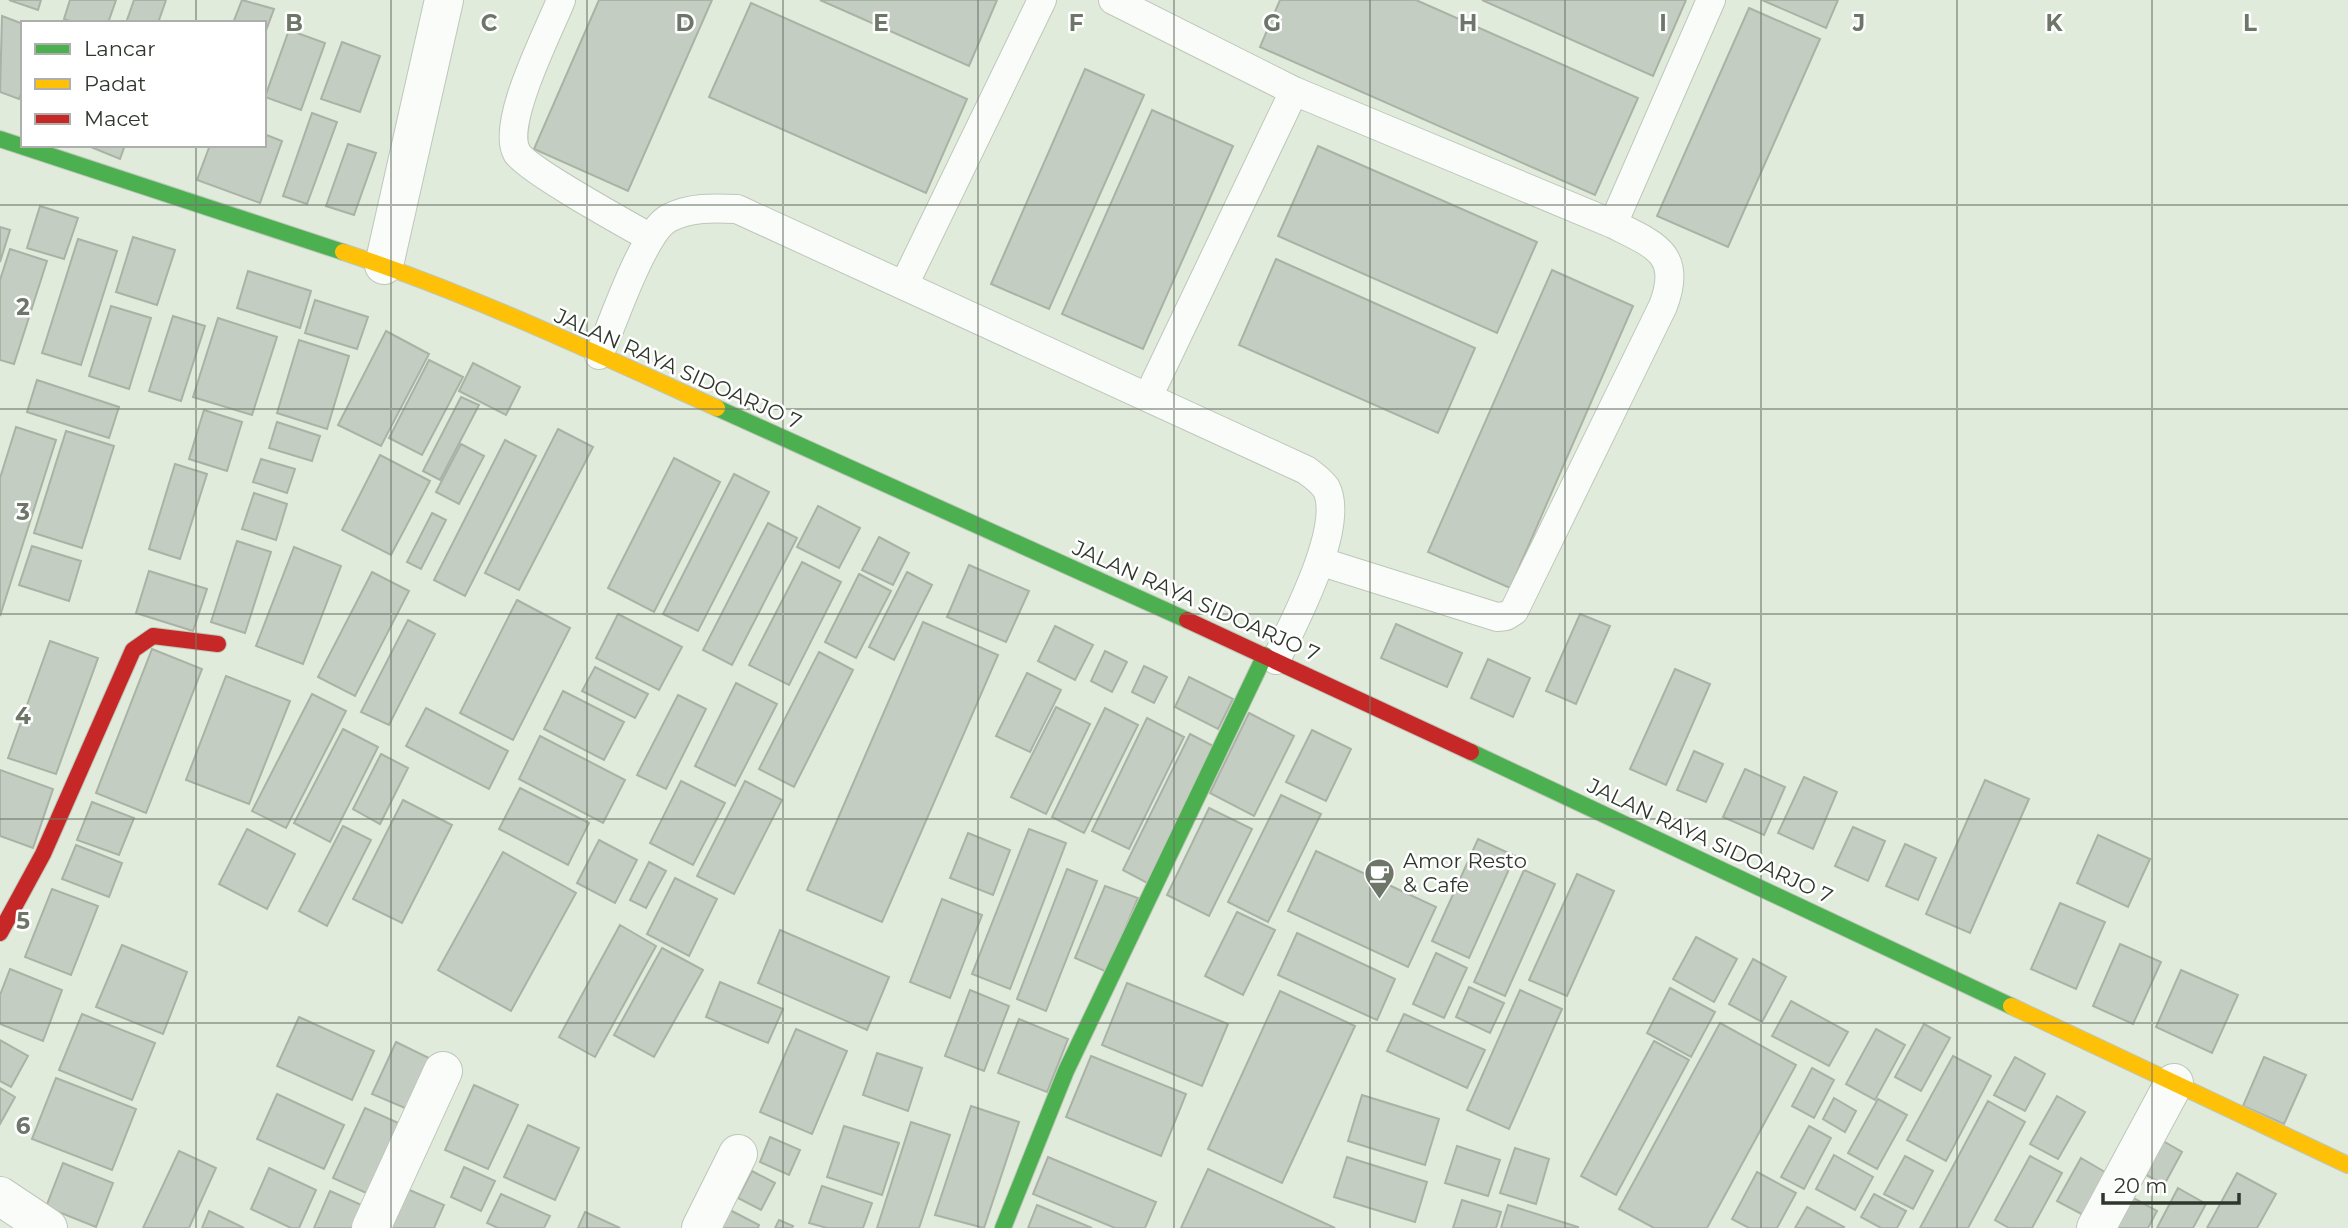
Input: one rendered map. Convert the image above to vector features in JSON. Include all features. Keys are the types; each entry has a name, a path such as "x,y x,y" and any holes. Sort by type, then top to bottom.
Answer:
{"main road":[{"name":"JALAN RAYA SIDOARJO 7","path":"0,139 21,146"},
{"name":"JALAN RAYA SIDOARJO 7","path":"24,147 384,265 599,355 1271,658 2348,1165"},
{"path":"0,933 43,854 133,650 153,636 218,644"},
{"path":"1003,1228 1066,1071 1271,658"}],"street":[{"path":"384,265 444,0"},
{"path":"371,1228 443,1071"},
{"path":"2096,1228 2174,1083"},
{"path":"701,1228 738,1154"},
{"path":"0,1196 48,1228"}],"lane":[{"path":"561,0 517,111 513,137 518,154 565,187 649,237"},
{"path":"904,285 1042,0"},
{"path":"1113,0 1294,91 1613,223 1662,251 1671,266 1670,287 1514,611 1497,617 1322,562"},
{"path":"1613,223 1711,0"},
{"path":"1148,397 1294,91"},
{"path":"599,355 649,237 667,219 701,208 737,209 1306,470 1317,478 1326,489 1330,504 1322,562 1271,658"}],"building":[{"path":"9,0 41,0 38,10"},
{"path":"70,0 116,0 109,21 64,19"},
{"path":"134,0 166,0 159,21 127,21"},
{"path":"242,0 274,9 266,31 266,21 234,21"},
{"path":"599,0 712,0 628,191 534,149"},
{"path":"820,0 997,0 969,66"},
{"path":"1280,0 1416,0 1638,98 1595,195 1260,47"},
{"path":"1482,0 1686,0 1653,76"},
{"path":"1762,0 1838,0 1826,28"},
{"path":"751,3 967,99 926,193 709,97"},
{"path":"1749,8 1820,39 1728,247 1657,216"},
{"path":"2,16 21,23 21,94 19,99 0,92"},
{"path":"289,30 325,43 301,110 266,97"},
{"path":"342,42 380,56 360,112 321,99"},
{"path":"1085,69 1144,95 1049,309 991,284"},
{"path":"1152,110 1233,146 1143,349 1062,314"},
{"path":"312,113 337,122 307,204 283,196"},
{"path":"266,135 282,141 260,203 197,180 209,147 266,147"},
{"path":"348,144 376,153 354,215 326,206"},
{"path":"1318,146 1537,242 1497,333 1278,236"},
{"path":"91,147 124,147 120,159"},
{"path":"40,206 78,218 64,259 27,248"},
{"path":"0,227 10,230 0,262"},
{"path":"133,237 175,250 157,305 116,292"},
{"path":"78,239 117,251 81,365 42,353"},
{"path":"10,249 47,261 14,364 0,360 0,280"},
{"path":"1276,259 1475,348 1438,433 1239,345"},
{"path":"1552,270 1633,306 1510,588 1428,552"},
{"path":"248,271 311,291 300,328 237,308"},
{"path":"315,300 368,317 357,349 305,333"},
{"path":"111,306 151,318 129,389 89,376"},
{"path":"173,316 205,326 181,401 149,391"},
{"path":"218,318 277,337 252,415 193,397"},
{"path":"386,331 429,354 381,446 338,425"},
{"path":"299,340 349,356 327,429 277,413"},
{"path":"429,360 463,377 422,455 389,438"},
{"path":"473,363 520,387 506,415 459,391"},
{"path":"37,380 119,407 109,438 27,412"},
{"path":"461,397 479,405 440,480 423,471"},
{"path":"204,410 242,422 227,471 189,459"},
{"path":"277,422 320,436 312,461 269,448"},
{"path":"16,427 56,440 0,616 0,478"},
{"path":"558,429 593,447 519,590 485,573"},
{"path":"66,431 114,446 82,548 34,533"},
{"path":"505,440 536,456 465,596 434,580"},
{"path":"461,444 484,456 459,504 436,492"},
{"path":"380,455 430,481 391,555 342,530"},
{"path":"674,458 720,482 654,612 608,588"},
{"path":"261,459 295,469 287,493 253,482"},
{"path":"175,464 207,474 180,559 149,549"},
{"path":"734,474 769,492 698,631 663,614"},
{"path":"254,493 287,504 276,540 242,529"},
{"path":"818,506 860,528 839,568 797,547"},
{"path":"432,513 446,520 421,569 407,562"},
{"path":"768,523 797,538 732,665 703,650"},
{"path":"879,537 909,553 893,585 862,570"},
{"path":"237,541 271,552 245,633 211,622"},
{"path":"32,546 81,561 69,601 19,585"},
{"path":"294,547 341,566 303,664 256,646"},
{"path":"802,562 841,582 789,685 749,665"},
{"path":"969,565 1029,591 1006,642 947,617"},
{"path":"149,571 207,589 193,631 136,613"},
{"path":"372,572 409,591 355,696 318,677"},
{"path":"907,572 932,585 894,660 869,647"},
{"path":"859,574 891,591 856,658 825,642"},
{"path":"517,600 570,628 513,740 460,713"},
{"path":"618,614 682,647 659,690 596,658"},
{"path":"1580,614 1610,626 1576,704 1546,691"},
{"path":"408,620 435,634 389,725 361,712"},
{"path":"923,622 998,655 882,922 807,890"},
{"path":"1396,624 1462,653 1447,687 1381,658"},
{"path":"1055,626 1093,645 1075,680 1038,661"},
{"path":"50,641 98,658 56,774 8,758"},
{"path":"152,649 202,669 146,813 96,793"},
{"path":"1105,651 1127,662 1112,692 1091,681"},
{"path":"819,652 853,670 794,787 759,769"},
{"path":"1488,659 1530,678 1513,717 1471,698"},
{"path":"1144,666 1167,677 1154,703 1132,692"},
{"path":"595,667 648,694 635,718 582,691"},
{"path":"1675,669 1710,684 1666,785 1630,769"},
{"path":"1027,673 1061,690 1030,752 996,736"},
{"path":"226,676 290,701 249,804 186,780"},
{"path":"1189,677 1233,699 1218,729 1175,707"},
{"path":"736,683 777,704 735,786 695,766"},
{"path":"563,691 624,722 604,760 544,729"},
{"path":"312,694 346,711 286,828 252,811"},
{"path":"678,695 706,709 666,789 637,775"},
{"path":"1056,707 1090,724 1046,814 1011,797"},
{"path":"426,708 508,751 489,789 406,746"},
{"path":"1105,708 1138,725 1084,833 1052,817"},
{"path":"1249,713 1294,736 1254,816 1210,793"},
{"path":"1147,718 1184,737 1129,849 1092,831"},
{"path":"343,729 378,747 330,842 294,823"},
{"path":"1312,730 1351,749 1326,801 1286,782"},
{"path":"1190,734 1217,748 1149,884 1123,870"},
{"path":"540,736 625,780 603,823 519,779"},
{"path":"1694,751 1723,764 1706,802 1677,790"},
{"path":"381,754 408,768 380,824 353,809"},
{"path":"1745,769 1785,787 1764,835 1723,817"},
{"path":"0,770 53,789 33,848 0,836"},
{"path":"1804,777 1837,792 1813,849 1778,833"},
{"path":"1985,780 2029,799 1970,933 1926,914"},
{"path":"681,781 725,803 693,865 650,843"},
{"path":"745,781 782,800 734,894 697,876"},
{"path":"520,788 589,823 568,865 499,829"},
{"path":"1281,795 1321,814 1268,922 1228,902"},
{"path":"403,800 452,825 402,923 353,899"},
{"path":"92,802 134,818 119,855 77,840"},
{"path":"1209,808 1252,829 1209,916 1167,895"},
{"path":"343,826 371,840 327,926 299,911"},
{"path":"1853,827 1885,841 1868,881 1835,866"},
{"path":"247,829 295,854 267,909 219,884"},
{"path":"1029,829 1066,843 1010,989 972,974"},
{"path":"968,833 1010,850 993,895 950,878"},
{"path":"2098,835 2150,859 2128,907 2077,883"},
{"path":"1478,839 1515,856 1469,958 1432,941"},
{"path":"599,840 637,860 615,903 577,883"},
{"path":"1905,844 1936,858 1918,900 1886,886"},
{"path":"76,845 122,863 109,897 62,879"},
{"path":"1316,851 1436,907 1408,967 1288,911"},
{"path":"503,852 576,893 511,1011 438,970"},
{"path":"649,862 666,871 646,908 630,900"},
{"path":"1067,869 1097,881 1046,1011 1017,999"},
{"path":"1524,870 1555,884 1505,996 1474,982"},
{"path":"1577,874 1614,891 1567,996 1529,980"},
{"path":"675,878 717,899 689,956 647,934"},
{"path":"1105,886 1138,898 1107,972 1075,958"},
{"path":"52,889 98,906 71,975 25,957"},
{"path":"942,899 982,915 950,998 910,982"},
{"path":"2060,903 2105,922 2076,989 2031,969"},
{"path":"1237,912 1275,930 1243,995 1205,976"},
{"path":"620,925 656,946 595,1057 559,1037"},
{"path":"780,930 889,977 867,1030 758,983"},
{"path":"1297,933 1395,979 1377,1020 1278,975"},
{"path":"1696,937 1737,959 1714,1002 1673,979"},
{"path":"2120,944 2161,962 2133,1024 2093,1006"},
{"path":"122,945 187,972 163,1034 96,1007"},
{"path":"662,948 703,970 654,1057 614,1035"},
{"path":"1436,953 1467,968 1444,1018 1413,1004"},
{"path":"1753,959 1786,977 1762,1022 1729,1004"},
{"path":"10,969 62,990 43,1041 0,1024 0,995"},
{"path":"2181,970 2238,995 2212,1053 2156,1027"},
{"path":"720,982 783,1009 768,1043 706,1017"},
{"path":"1127,983 1228,1024 1202,1086 1102,1045"},
{"path":"1469,987 1504,1003 1490,1033 1456,1017"},
{"path":"1670,988 1715,1012 1691,1057 1647,1033"},
{"path":"970,990 1009,1006 984,1071 945,1056"},
{"path":"1520,990 1562,1009 1509,1129 1467,1110"},
{"path":"1280,991 1355,1026 1282,1183 1208,1149"},
{"path":"1791,1001 1848,1032 1829,1066 1772,1036"},
{"path":"82,1014 155,1043 132,1100 59,1070"},
{"path":"1404,1014 1485,1050 1467,1088 1387,1051"},
{"path":"299,1017 374,1051 352,1100 277,1066"},
{"path":"1019,1019 1068,1039 1047,1092 998,1073"},
{"path":"1720,1023 1796,1065 1707,1228 1654,1228 1619,1209"},
{"path":"1924,1024 1950,1038 1921,1091 1895,1077"},
{"path":"796,1029 847,1051 812,1134 760,1112"},
{"path":"1876,1029 1905,1045 1875,1100 1846,1084"},
{"path":"0,1040 28,1056 11,1087 0,1081"},
{"path":"1654,1041 1689,1060 1616,1195 1581,1176"},
{"path":"396,1042 435,1061 412,1111 372,1094"},
{"path":"877,1053 922,1068 908,1111 863,1095"},
{"path":"1091,1056 1186,1094 1161,1156 1066,1117"},
{"path":"1953,1056 1991,1076 1946,1161 1907,1140"},
{"path":"2015,1057 2045,1074 2025,1111 1994,1095"},
{"path":"2264,1057 2306,1075 2284,1124 2243,1106"},
{"path":"1812,1068 1834,1080 1814,1118 1792,1106"},
{"path":"56,1078 136,1109 112,1170 32,1139"},
{"path":"474,1085 518,1105 488,1169 445,1150"},
{"path":"0,1088 15,1097 0,1124"},
{"path":"277,1094 344,1125 324,1169 257,1139"},
{"path":"1362,1095 1439,1119 1425,1165 1348,1141"},
{"path":"2057,1096 2085,1112 2058,1159 2030,1144"},
{"path":"1834,1098 1856,1111 1845,1132 1823,1119"},
{"path":"1878,1099 1907,1115 1877,1169 1848,1153"},
{"path":"1988,1101 2025,1122 1968,1228 1920,1228"},
{"path":"971,1106 1019,1122 984,1228 935,1215"},
{"path":"365,1108 405,1126 373,1196 333,1178"},
{"path":"911,1122 950,1135 919,1228 877,1228"},
{"path":"528,1125 579,1148 555,1200 504,1177"},
{"path":"844,1126 899,1143 882,1195 827,1177"},
{"path":"1809,1126 1831,1138 1804,1189 1781,1177"},
{"path":"770,1137 800,1150 789,1175 760,1162"},
{"path":"2156,1137 2182,1152 2164,1185 2138,1170"},
{"path":"1457,1146 1500,1160 1488,1196 1445,1183"},
{"path":"1515,1148 1549,1159 1536,1204 1500,1193"},
{"path":"179,1151 216,1168 189,1228 143,1228"},
{"path":"1834,1155 1873,1177 1855,1210 1816,1189"},
{"path":"1905,1156 1933,1171 1913,1209 1884,1194"},
{"path":"2030,1156 2062,1173 2032,1228 2009,1228 1995,1220"},
{"path":"1048,1157 1156,1202 1145,1228 1115,1228 1033,1194"},
{"path":"1347,1157 1427,1182 1415,1222 1334,1197"},
{"path":"2081,1158 2110,1175 2087,1217 2057,1201"},
{"path":"63,1163 113,1183 96,1227 46,1207"},
{"path":"464,1167 495,1181 481,1211 451,1197"},
{"path":"269,1168 316,1190 299,1228 291,1228 251,1209"},
{"path":"1208,1169 1335,1228 1181,1228"},
{"path":"752,1171 775,1183 761,1210 738,1198"},
{"path":"1757,1172 1796,1193 1777,1228 1749,1228 1732,1219"},
{"path":"2237,1173 2276,1194 2257,1228 2207,1228"},
{"path":"822,1186 872,1203 863,1228 827,1228 809,1223"},
{"path":"405,1188 444,1205 434,1228 387,1228"},
{"path":"2178,1188 2206,1204 2193,1228 2157,1228"},
{"path":"330,1191 366,1207 356,1228 314,1228"},
{"path":"501,1194 550,1216 544,1228 498,1228 487,1223"},
{"path":"1874,1194 1906,1211 1897,1228 1881,1228 1861,1217"},
{"path":"2130,1196 2157,1211 2148,1228 2113,1228"},
{"path":"1462,1200 1501,1212 1496,1228 1453,1228"},
{"path":"1037,1205 1092,1228 1028,1228"},
{"path":"1508,1205 1578,1227 1578,1228 1501,1228"},
{"path":"1807,1207 1844,1227 1795,1228"},
{"path":"728,1209 759,1225 758,1228 720,1228"},
{"path":"209,1211 244,1228 202,1228"},
{"path":"585,1212 620,1228 578,1228"},
{"path":"779,1220 793,1226 792,1228 775,1228"}],"traffic: fast":[{"path":"0,139 21,146"},
{"path":"24,147 343,252"},
{"path":"717,408 1187,620"},
{"path":"1003,1228 1066,1071 1265,655"},
{"path":"1471,752 2011,1006"}],"traffic: slow":[{"path":"343,252 485,305 717,408"},
{"path":"2011,1006 2348,1165"}],"traffic: jam":[{"path":"1187,620 1471,752"},
{"path":"0,933 43,854 133,650 153,636 218,644"}],"place":[{"name":"Amor Resto & Cafe","path":"1380,900"}]}
